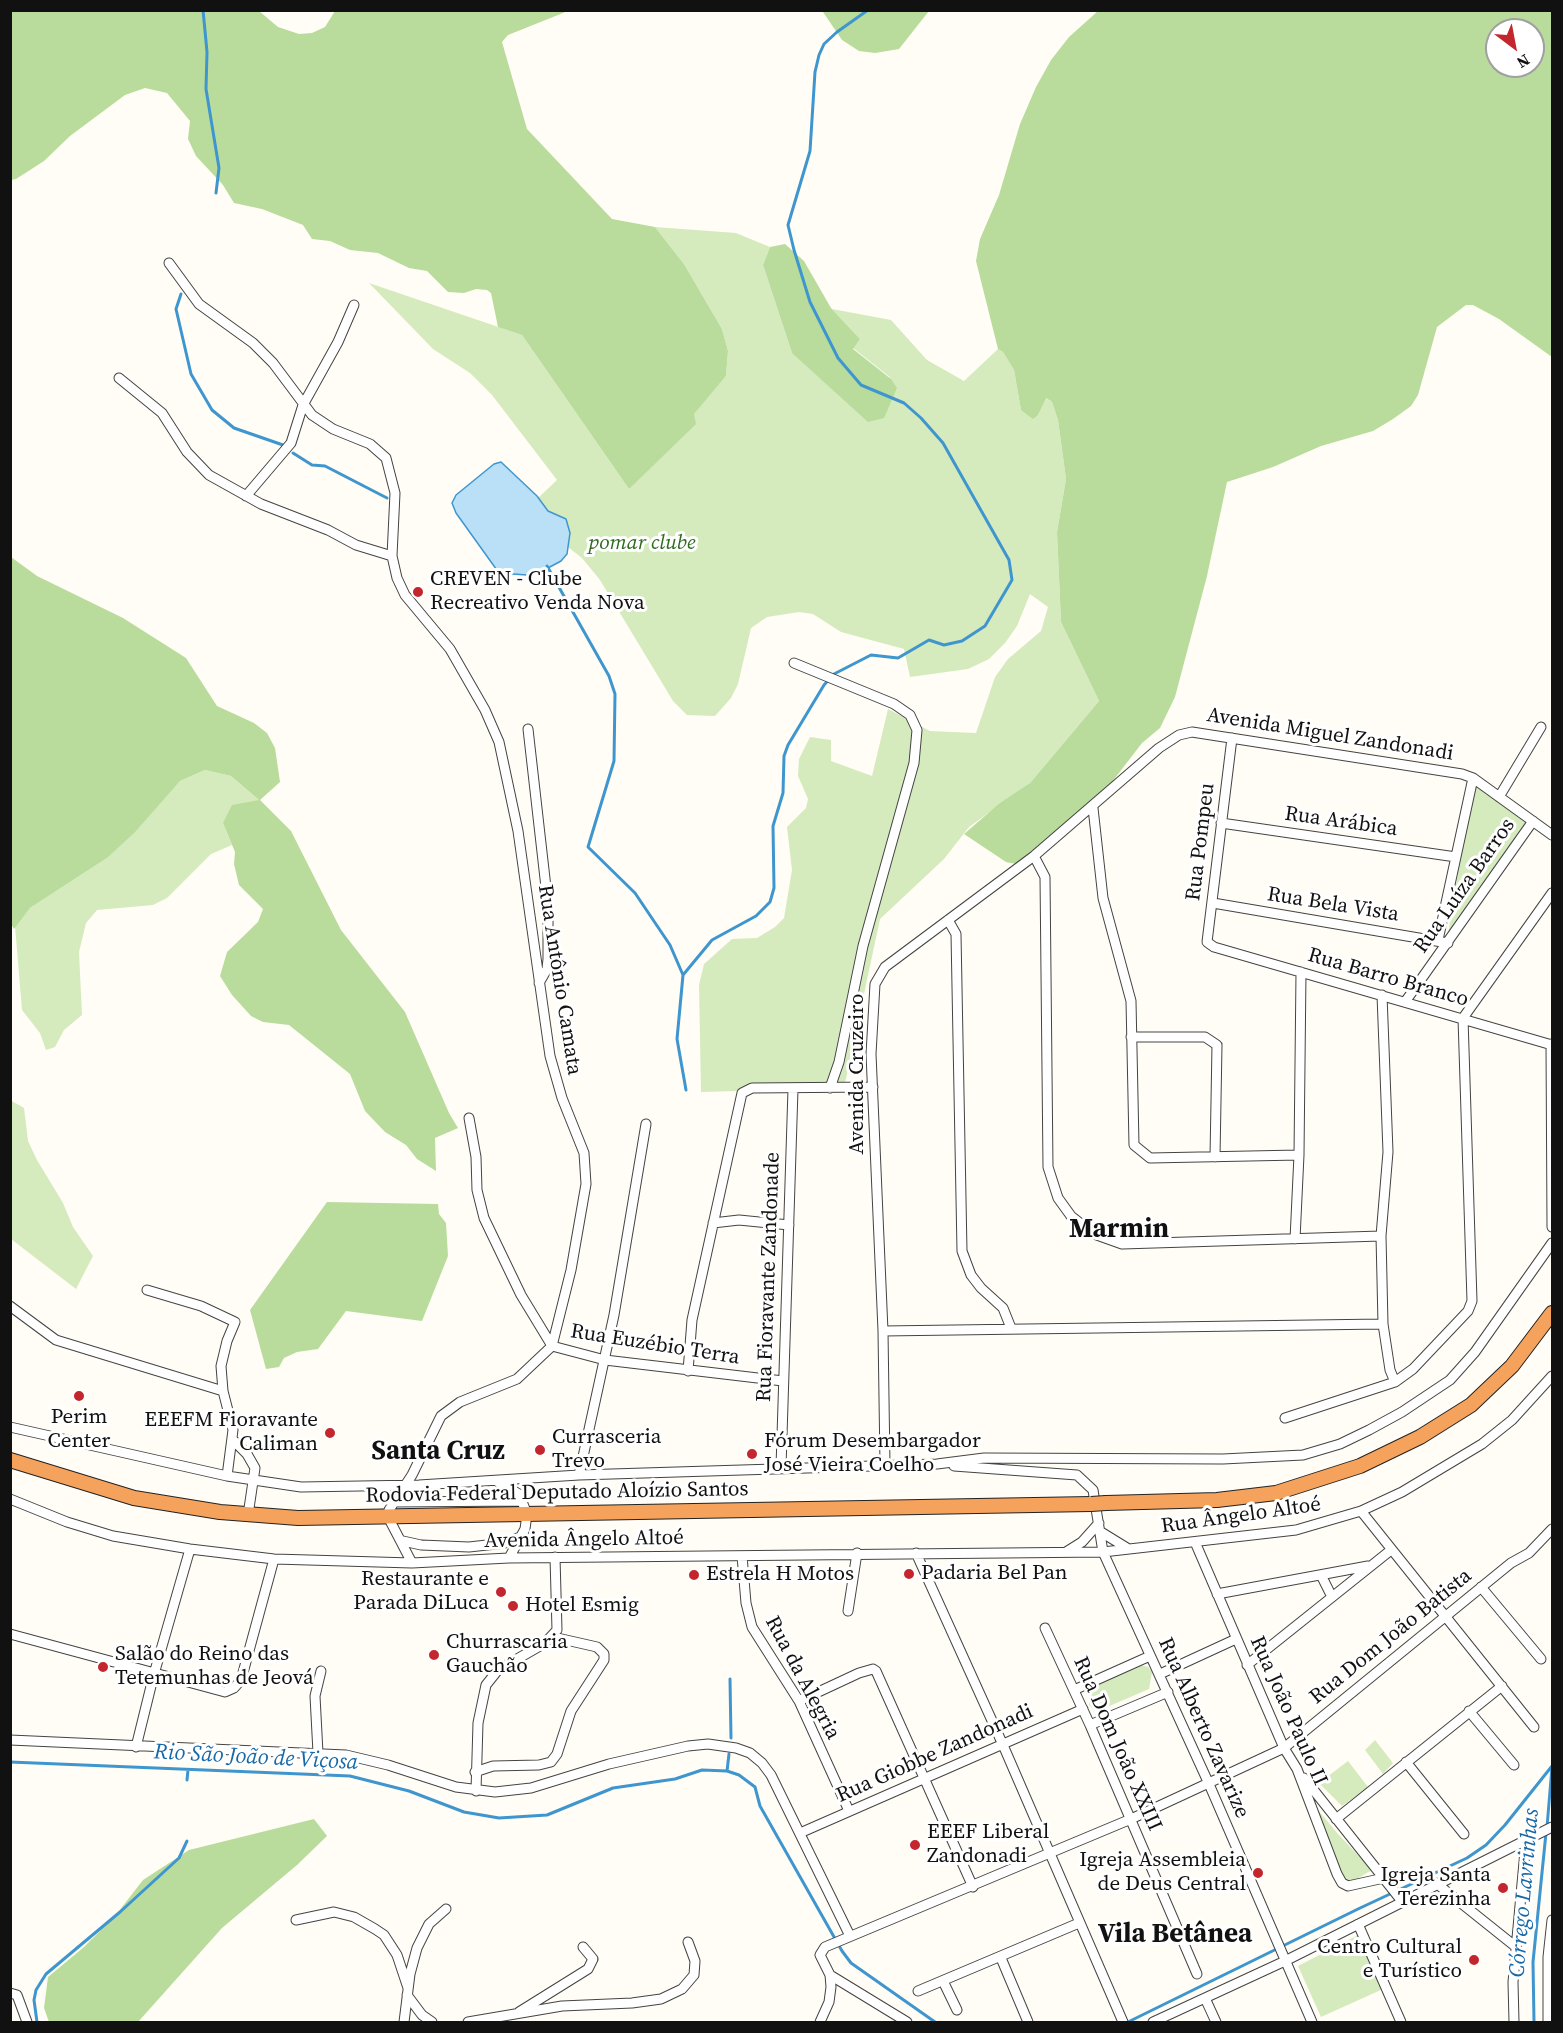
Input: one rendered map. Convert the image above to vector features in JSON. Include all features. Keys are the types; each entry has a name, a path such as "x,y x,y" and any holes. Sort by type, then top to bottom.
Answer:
{"highway":[{"name":"Rodovia Federal Deputado Aloízio Santos","path":"10,1460 134,1498 248,1515 298,1518 388,1517 525,1508 1092,1497 1107,1503 1216,1500 1276,1493 1360,1466 1420,1437 1471,1405 1512,1366 1552,1313"}],"street":[{"name":"Rua Antônio Camata","path":"169,263 199,304 253,343 293,386 303,405 320,422 370,444 386,458 395,493 392,556 397,578 405,595 450,649 485,710 499,742 518,831 539,983 556,1080 584,1153 586,1170 571,1270 552,1346"},
{"path":"246,496 291,443 303,405 334,349 354,305"},
{"path":"119,378 162,413 200,467 246,496 328,530 356,545 392,556"},
{"path":"794,663 835,682 894,704 910,715 917,730 914,763 863,946 839,1062 830,1088"},
{"path":"1499,797 1541,728"},
{"path":"528,729 548,905 547,969 539,983"},
{"name":"Avenida Miguel Zandonadi","path":"1192,732 1445,770 1473,778 1552,835"},
{"name":"Avenida Cruzeiro","path":"885,1465 883,1331 872,1030 878,975 885,967 1034,856 1093,808 1159,748 1179,735 1192,732"},
{"name":"Rua Pompeu","path":"1214,947 1207,942 1206,937 1213,903 1232,738"},
{"path":"1443,942 1456,857 1473,778"},
{"path":"1093,808 1103,898 1131,1001 1132,1141 1136,1149 1150,1158 1299,1155"},
{"name":"Rua Luíza Barros","path":"1405,1002 1443,942 1533,821"},
{"name":"Rua Arábica","path":"1221,824 1456,857"},
{"path":"1034,856 1045,878 1048,1167 1053,1188 1064,1207 1078,1223 1094,1234 1122,1244 1381,1236"},
{"path":"1285,1418 1395,1382 1421,1361 1468,1311 1472,1301 1463,1018 1552,893"},
{"name":"Rua Bela Vista","path":"1213,903 1443,942"},
{"path":"948,920 956,934 962,1251 971,1275 981,1288 1003,1308 1011,1328"},
{"name":"Rua Barro Branco","path":"1214,947 1552,1044"},
{"path":"1295,1239 1299,1155 1300,972"},
{"path":"1382,995 1388,1170 1381,1236 1383,1324 1390,1370 1395,1382"},
{"path":"1131,1037 1205,1037 1217,1045 1215,1157"},
{"path":"1552,1044 1552,1227"},
{"path":"688,1371 692,1320 742,1093 752,1088 873,1087"},
{"name":"Rua Fioravante Zandonade","path":"781,1467 793,1089"},
{"name":"Rua Euzébio Terra","path":"469,1118 476,1157 477,1190 484,1218 521,1295 552,1346 605,1360 783,1381"},
{"path":"579,1475 605,1360 646,1124"},
{"path":"716,1210 726,1220"},
{"path":"713,1223 726,1220 789,1225"},
{"path":"937,1464 984,1458 1222,1459 1303,1455 1340,1444 1402,1412 1450,1380 1474,1353 1552,1244"},
{"path":"147,1290 201,1306 236,1322 226,1341 221,1366 223,1391 230,1412 233,1440 227,1476"},
{"path":"10,1306 56,1340 223,1391"},
{"path":"883,1331 1383,1324"},
{"path":"412,1563 403,1541 388,1517 393,1502 418,1464 432,1432 449,1408 517,1379 552,1346"},
{"name":"Rua Ângelo Altoé","path":"1103,1552 1296,1530 1361,1511 1402,1492 1482,1444 1512,1420 1552,1376"},
{"path":"10,1427 227,1476 301,1486 404,1485 781,1467 937,1464 1077,1475 1092,1497 1100,1527 1103,1552"},
{"path":"233,1440 251,1459 255,1468 248,1515"},
{"path":"495,1481 512,1488 525,1508 520,1538 509,1558"},
{"name":"Avenida Ângelo Altoé","path":"10,1499 101,1533 190,1549 274,1559 412,1563 555,1557 1103,1552"},
{"path":"393,1502 525,1508"},
{"path":"1361,1511 1534,1727"},
{"path":"1100,1527 1130,1549"},
{"path":"1066,1552 1100,1527"},
{"name":"Rua Dom João Batista","path":"830,1975 820,1959 820,1953 825,1947 974,1887 1131,1819 1284,1748 1481,1587 1529,1553 1552,1529"},
{"path":"403,1541 421,1545 469,1547 505,1543 520,1538"},
{"name":"Rua João Paulo II","path":"1195,1542 1284,1748 1297,1769 1342,1883 1354,1886 1384,1878"},
{"path":"136,1747 154,1674 190,1549"},
{"path":"1247,1665 1331,1595 1391,1550"},
{"name":"Rua Alberto Zavarize","path":"1103,1552 1160,1674 1284,1957"},
{"path":"848,1611 857,1553"},
{"path":"916,1553 1003,1745 1121,2018"},
{"name":"Rua da Alegria","path":"742,1556 746,1603 752,1627 799,1701 849,1811"},
{"path":"476,1791 478,1723 486,1685 498,1670 553,1637 558,1620 555,1557"},
{"path":"10,1634 225,1692 234,1688 241,1680 274,1559"},
{"path":"1217,1594 1370,1566"},
{"path":"1321,1575 1331,1595"},
{"path":"1481,1587 1541,1659"},
{"name":"Rua Dom João XXIII","path":"1045,1628 1083,1709 1197,1974"},
{"path":"475,1772 493,1766 546,1764 557,1754 571,1712 604,1660 604,1654 597,1647 553,1637"},
{"path":"1160,1674 1236,1639"},
{"path":"1074,1690 1150,1656"},
{"path":"799,1701 868,1670 876,1671 974,1887"},
{"path":"318,1753 315,1696 321,1671"},
{"path":"1336,1819 1502,1686"},
{"path":"1090,1725 1168,1692"},
{"name":"Rua Giobbe Zandonadi","path":"800,1833 1083,1709"},
{"path":"1469,1712 1514,1765"},
{"path":"10,1740 318,1753 368,1759 433,1781 476,1791 531,1788 688,1746 723,1746 750,1754 762,1763 800,1833 850,1936"},
{"path":"1406,1762 1464,1834"},
{"path":"1297,1769 1400,1898"},
{"path":"1153,2022 1284,1957 1358,1924 1400,1898 1552,1827"},
{"path":"1514,2022 1513,1982 1526,1840"},
{"path":"1436,1883 1516,1947"},
{"path":"404,2022 412,1963 422,1936 435,1917 446,1909"},
{"path":"296,1920 334,1912 354,1917 375,1929 397,1955 408,1992 422,2015 432,2022"},
{"path":"1548,2022 1548,1956 1552,1920"},
{"path":"918,1991 1079,1923"},
{"path":"1358,1924 1401,2022"},
{"path":"468,2022 562,2006 650,2001 675,1993 694,1975 695,1960 688,1942"},
{"path":"512,2016 588,1969 593,1959 583,1947"},
{"path":"1284,1957 1312,2022"},
{"path":"1000,1958 1028,2022"},
{"path":"820,2022 830,2002 830,1975"},
{"path":"830,1975 907,2022"},
{"path":"943,1981 957,2010"},
{"path":"10,1993 18,1995 27,2022"},
{"path":"1205,1998 1216,2022"}],"green space":[{"path":"10,11 259,11 278,27 299,34 312,33 325,27 335,11 568,11 508,35 502,42 527,129 612,219 655,227 684,264 722,329 728,351 726,376 694,414 696,424 629,489 522,335 498,327 491,293 487,290 476,289 464,293 448,292 427,271 409,268 378,253 350,250 330,241 312,239 303,225 262,209 234,203 223,185 196,156 188,139 190,121 167,93 145,88 125,95 70,136 44,161 11,180"},
{"path":"818,11 929,11 899,49 875,53 859,51 842,40 823,12"},
{"path":"1098,11 1552,11 1552,357 1499,319 1473,305 1466,305 1437,327 1418,395 1411,406 1373,431 1321,446 1273,467 1227,482 1207,576 1175,697 1160,728 1142,743 1102,795 1021,865 1006,862 964,834 1000,803 1030,783 1099,701 1061,622 1057,532 1066,479 1058,420 1052,402 1046,398 1038,415 1033,419 1021,410 1014,370 1003,352 998,349 976,261 980,239 999,195 1020,124 1051,60 1069,37"},
{"name":"pomar clube","path":"655,227 736,233 770,247 763,265 792,353 891,378 853,348 860,339 832,309 891,320 927,360 964,381 998,349 1003,352 1014,370 1021,410 1038,415 1045,398 1052,402 1058,420 1066,479 1057,532 1061,622 1099,701 1030,783 969,827 944,859 880,919 844,1088 701,1092 699,985 704,964 732,939 757,938 775,927 784,918 792,870 787,827 806,808 808,799 798,776 799,759 810,737 831,740 831,761 872,776 888,709 930,731 976,733 995,677 1008,659 1041,631 1048,607 1030,594 1017,626 1005,643 989,659 968,669 910,677 904,649 841,632 813,614 799,612 767,617 751,628 738,684 731,698 715,716 687,715 673,701 600,580 582,558 568,547 570,533 566,519 548,511 538,498 557,480 492,395 470,373 433,349 369,283 522,335 629,489 726,376 728,351 722,329 684,264"},
{"path":"785,244 804,261 831,308 860,339 853,349 891,379 897,388 884,418 868,422 792,353 763,265 770,247"},
{"path":"11,557 37,576 123,618 186,658 217,706 254,723 267,733 275,748 280,782 260,800 291,831 341,930 405,1012 449,1113 458,1128 435,1138 436,1171 417,1159 406,1145 385,1132 365,1111 350,1074 289,1025 263,1022 251,1016 232,995 220,976 227,952 258,922 263,909 239,885 234,864 235,852 223,823 232,805 259,800 231,776 205,770 180,781 135,832 107,858 30,908 14,929 11,924"},
{"path":"205,770 231,776 259,800 223,823 232,845 211,854 167,898 153,905 97,910 86,923 79,952 82,1015 64,1030 55,1047 46,1050 40,1033 22,1010 15,926 30,908 107,858 180,781"},
{"path":"1473,779 1532,821 1447,941"},
{"path":"10,1100 24,1108 28,1141 63,1203 73,1227 93,1256 76,1289 11,1239"},
{"path":"327,1202 438,1204 439,1214 446,1223 448,1256 422,1321 346,1311 318,1349 297,1352 284,1358 279,1367 266,1369 250,1310"},
{"path":"1141,1665 1148,1667 1152,1672 1149,1689 1098,1711 1089,1705 1089,1688"},
{"path":"1375,1740 1393,1763 1383,1774 1365,1750"},
{"path":"1348,1761 1368,1787 1342,1806 1319,1783"},
{"path":"1313,1804 1372,1870 1350,1883 1345,1882"},
{"path":"314,1819 327,1836 297,1865 222,1928 138,2022 49,2022 44,2008 48,1977 84,1947 115,1916 143,1880 189,1850"},
{"path":"1360,1934 1383,1989 1321,2017 1298,1966"}],"water":[{"path":"501,462 537,496 548,511 566,519 570,533 567,554 561,561 527,575 499,573 456,513 452,503 456,495 494,464"}],"waterway":[{"path":"203,10 207,52 206,89 219,168 216,193"},
{"path":"683,975 712,940 756,916 770,902 774,888 773,826 783,793 784,756 788,745 824,685 834,674 871,655 898,658 929,640 944,645 962,641 985,626 1012,580 1009,560 943,443 904,403 861,385 838,358 810,302 794,250 788,225 810,151 815,72 819,55 824,44 837,32 868,10"},
{"path":"181,294 176,309 191,374 212,410 234,428 283,445"},
{"path":"293,453 312,465 325,466 387,498"},
{"path":"547,566 609,676 615,694 614,761 588,847 635,893 670,945 683,975 677,1039 686,1090"},
{"path":"730,1679 731,1738"},
{"path":"727,1771 729,1754"},
{"name":"Rio São João de Viçosa","path":"10,1762 350,1776 409,1791 464,1812 499,1818 547,1815 613,1788 675,1779 702,1770 727,1771 739,1775 755,1787 760,1806 851,1963 935,2022"},
{"name":"Rio São João de Viçosa","path":"1128,2022 1467,1858 1486,1845 1505,1825 1552,1766"},
{"name":"Córrego Lavrinhas","path":"1547,1827 1552,1767"},
{"path":"187,1780 188,1770"},
{"name":"Córrego Lavrinhas","path":"1534,2022 1533,1962 1546,1833"},
{"path":"37,2022 34,2000 36,1990 46,1974 120,1912 179,1858 187,1841"}],"place":[{"name":"CREVEN - Clube Recreativo Venda Nova","path":"418,592"},
{"name":"Perim Center","path":"79,1396"},
{"name":"EEEFM Fioravante Caliman","path":"330,1433"},
{"name":"Currasceria Trevo","path":"540,1450"},
{"name":"Fórum Desembargador José Vieira Coelho","path":"752,1454"},
{"name":"Padaria Bel Pan","path":"909,1574"},
{"name":"Estrela H Motos","path":"694,1575"},
{"name":"Restaurante e Parada DiLuca","path":"501,1592"},
{"name":"Hotel Esmig","path":"513,1606"},
{"name":"Churrascaria Gauchão","path":"434,1655"},
{"name":"Salão do Reino das Tetemunhas de Jeová","path":"103,1667"},
{"name":"EEEF Liberal Zandonadi","path":"915,1845"},
{"name":"Igreja Assembleia de Deus Central","path":"1258,1873"},
{"name":"Igreja Santa Terezinha","path":"1503,1888"},
{"name":"Centro Cultural e Turístico","path":"1474,1960"}],"district":[{"name":"Marmin","path":"1119,1230"},
{"name":"Santa Cruz","path":"438,1452"},
{"name":"Vila Betânea","path":"1175,1935"}]}
